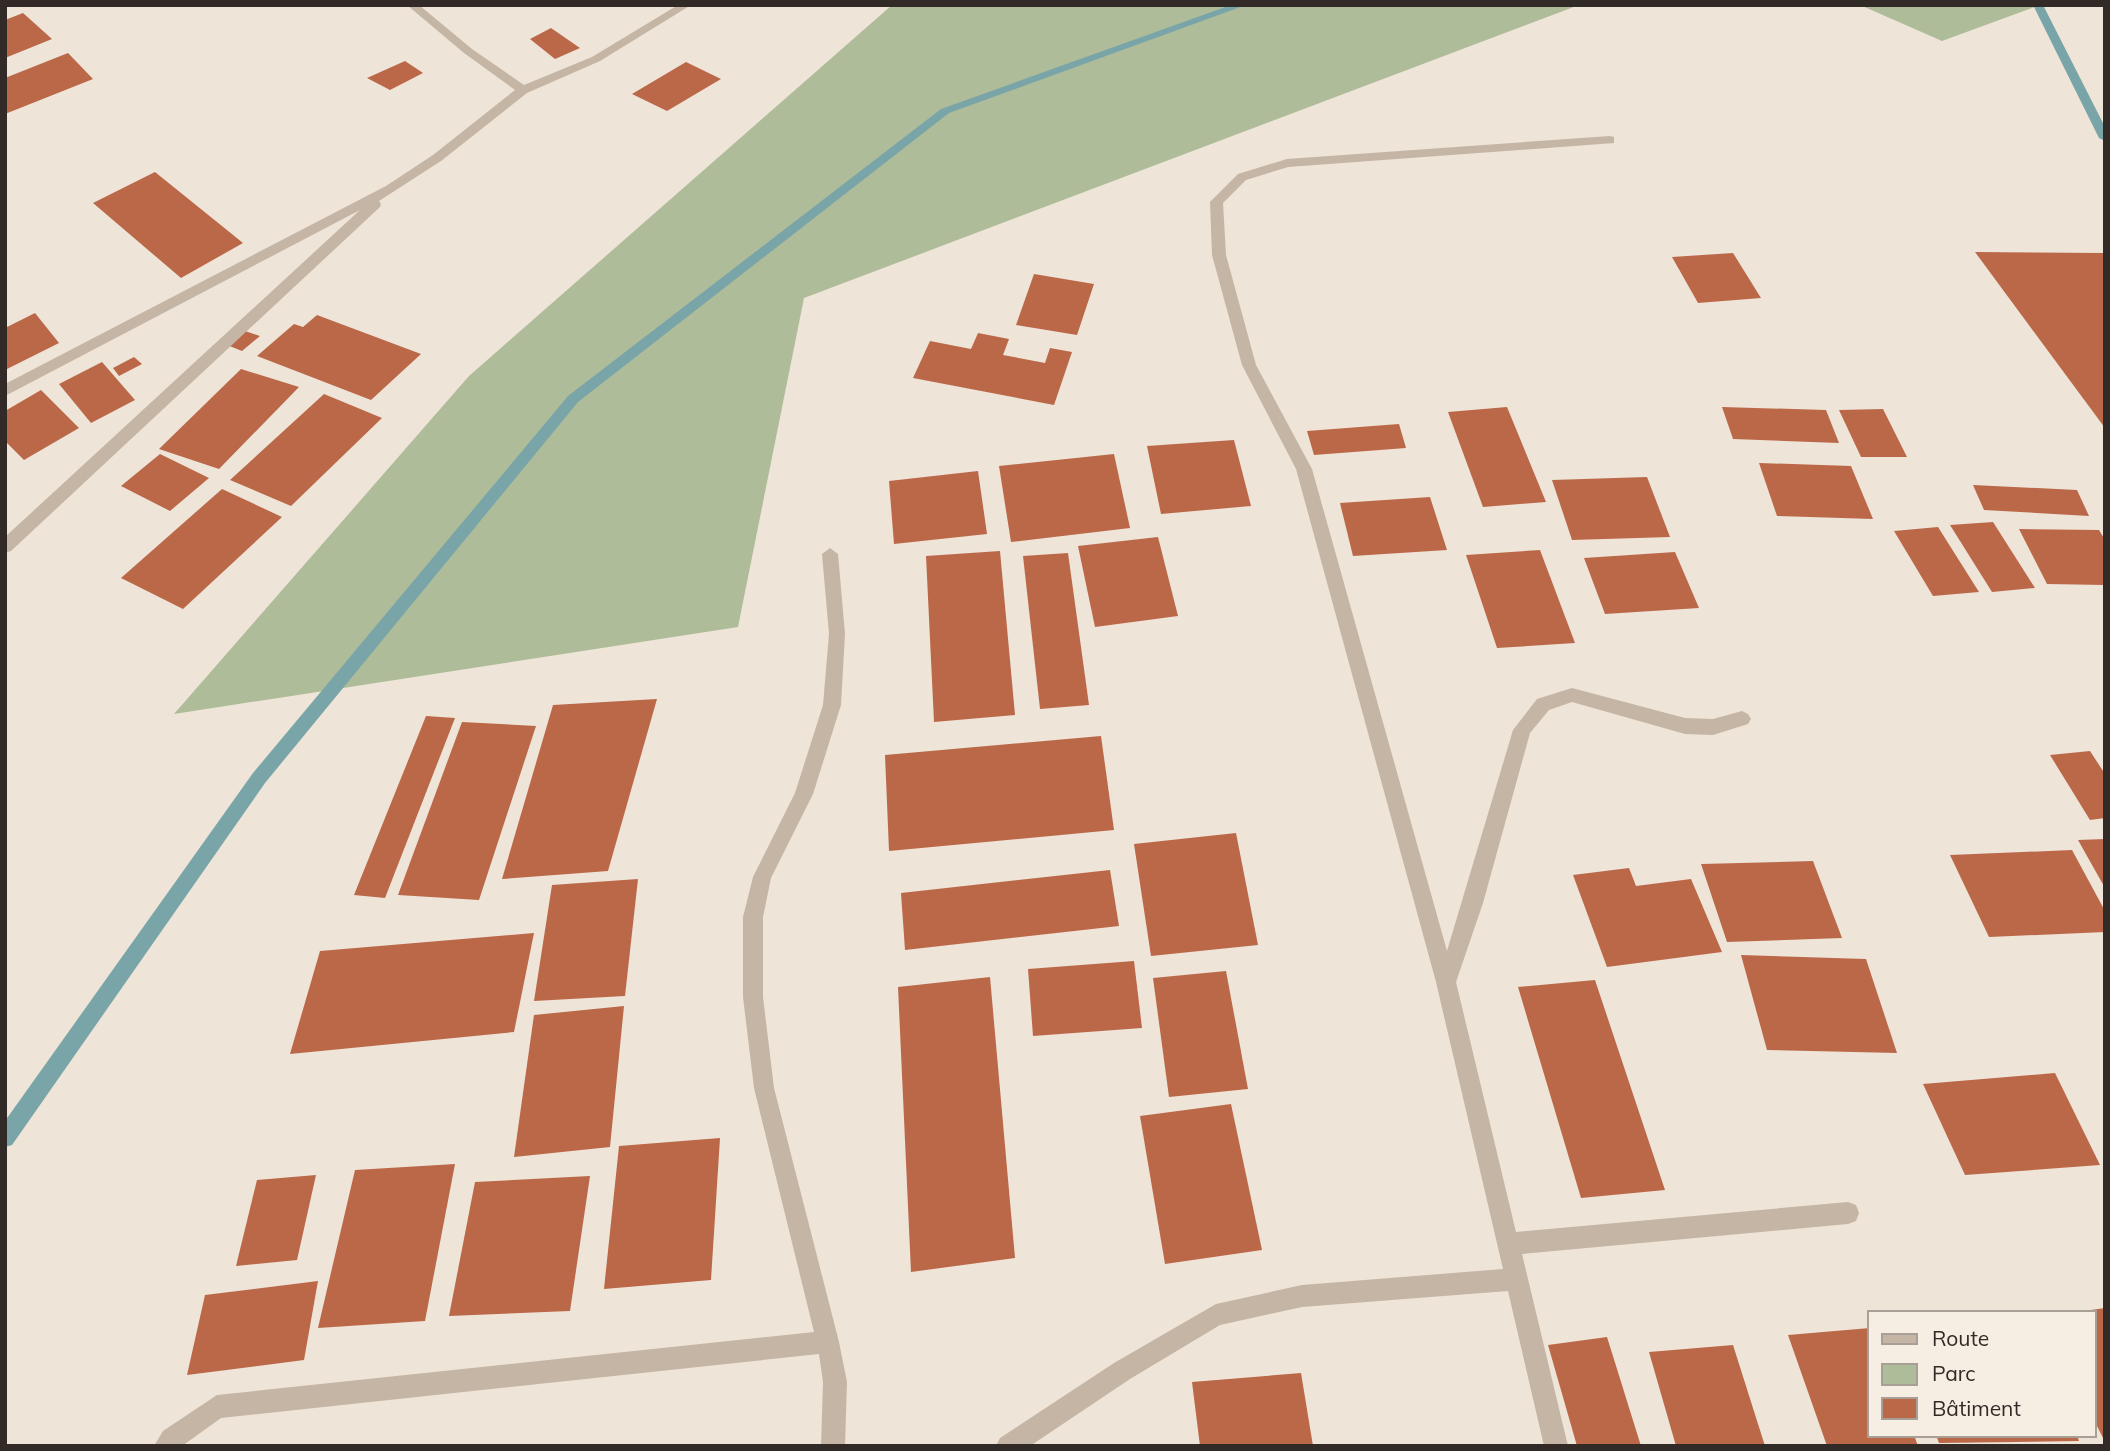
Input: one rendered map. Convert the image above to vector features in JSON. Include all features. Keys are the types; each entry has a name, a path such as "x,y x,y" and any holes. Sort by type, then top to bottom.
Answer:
{"street":[{"path":"412,5 468,51 523,90"},
{"path":"5,391 391,189 437,158 523,90 596,58 686,5"},
{"path":"1556,1446 1446,982 1304,469 1249,365 1219,255 1216,202 1242,177 1287,163 1610,140"},
{"path":"5,547 391,189"},
{"path":"830,554 837,634 832,705 804,794 762,877 753,917 752,997 765,1088 828,1342 835,1382 833,1446"},
{"path":"1446,982 1473,903 1522,730 1543,704 1572,695 1685,726 1713,727 1742,719"},
{"path":"1508,1244 1848,1213"},
{"path":"1008,1446 1122,1371 1216,1315 1302,1296 1517,1279"},
{"path":"166,1446 171,1439 217,1407 828,1342"}],"green space":[{"path":"892,5 1579,5 804,298 738,627 174,714 469,376"},
{"path":"1860,5 2040,5 1942,41"}],"building":[{"path":"23,13 52,39 5,58 5,20"},
{"path":"551,28 580,48 555,59 530,39"},
{"path":"68,53 93,79 5,114 5,78"},
{"path":"405,61 423,73 390,90 367,78"},
{"path":"686,62 721,79 667,111 632,94"},
{"path":"155,172 243,243 181,278 93,203"},
{"path":"1975,252 2105,253 2105,428"},
{"path":"1733,253 1761,298 1698,303 1672,257"},
{"path":"1034,274 1094,284 1077,335 1016,325"},
{"path":"35,313 59,343 5,370 5,328"},
{"path":"317,315 421,354 371,400 257,356 294,324 303,327"},
{"path":"245,331 260,336 242,351 227,345"},
{"path":"978,333 1009,339 1003,355 1045,363 1050,348 1072,352 1054,405 913,378 930,341 971,349"},
{"path":"134,357 142,364 119,376 113,368"},
{"path":"102,362 135,400 91,423 59,384"},
{"path":"241,369 299,387 219,469 159,449"},
{"path":"41,390 79,428 24,460 5,441 5,411"},
{"path":"324,394 382,418 291,506 230,480"},
{"path":"1507,407 1546,502 1483,507 1448,412"},
{"path":"1722,407 1826,410 1839,443 1733,439"},
{"path":"1883,409 1907,457 1861,457 1839,410"},
{"path":"1399,424 1406,448 1314,455 1307,431"},
{"path":"1234,440 1251,506 1161,514 1147,446"},
{"path":"160,454 209,478 170,511 121,486"},
{"path":"1114,454 1130,528 1011,542 999,466"},
{"path":"1759,463 1851,466 1873,519 1777,516"},
{"path":"978,471 987,534 894,544 889,481"},
{"path":"1647,477 1670,537 1572,540 1552,480"},
{"path":"1973,485 2077,490 2089,516 1984,510"},
{"path":"222,489 282,517 183,609 121,578"},
{"path":"1430,497 1447,550 1353,556 1340,503"},
{"path":"1993,522 2035,588 1992,592 1950,525"},
{"path":"1938,527 1979,592 1933,596 1894,531"},
{"path":"2019,529 2099,530 2105,540 2105,585 2047,584"},
{"path":"1158,537 1178,616 1095,627 1078,546"},
{"path":"1540,550 1575,643 1497,648 1466,555"},
{"path":"1000,551 1015,715 934,722 926,556"},
{"path":"1675,552 1699,608 1605,614 1584,558"},
{"path":"1068,553 1089,705 1040,709 1023,556"},
{"path":"657,699 608,871 502,879 553,705"},
{"path":"426,716 455,718 385,898 354,895"},
{"path":"462,722 536,726 479,900 398,895"},
{"path":"1101,736 1114,830 889,851 885,755"},
{"path":"2090,751 2105,774 2105,818 2090,820 2050,755"},
{"path":"1236,833 1258,945 1151,956 1134,844"},
{"path":"2105,839 2105,888 2078,840"},
{"path":"2072,850 2105,911 2105,932 1989,937 1950,855"},
{"path":"1813,861 1842,938 1727,942 1701,864"},
{"path":"1629,868 1636,886 1691,879 1722,952 1607,967 1573,875"},
{"path":"1110,870 1119,926 905,950 901,893"},
{"path":"638,879 625,996 534,1001 552,885"},
{"path":"534,933 514,1032 290,1054 320,951"},
{"path":"1741,955 1866,959 1897,1053 1767,1050"},
{"path":"1134,961 1142,1028 1033,1036 1028,969"},
{"path":"1226,971 1248,1089 1169,1097 1153,978"},
{"path":"990,977 1015,1258 911,1272 898,987"},
{"path":"1595,980 1665,1190 1581,1198 1518,987"},
{"path":"624,1006 610,1147 514,1157 534,1015"},
{"path":"2055,1073 2100,1165 1965,1175 1923,1084"},
{"path":"1231,1104 1262,1250 1165,1264 1140,1116"},
{"path":"720,1138 711,1280 604,1289 619,1146"},
{"path":"455,1164 425,1321 318,1328 355,1170"},
{"path":"316,1175 297,1260 236,1266 257,1180"},
{"path":"590,1176 570,1311 449,1316 475,1182"},
{"path":"318,1281 304,1360 187,1375 205,1295"},
{"path":"2105,1308 2105,1442 2096,1424 2096,1311 2084,1311"},
{"path":"1868,1328 1868,1437 1915,1437 1918,1446 1827,1446 1788,1335"},
{"path":"1607,1337 1641,1446 1577,1446 1548,1345"},
{"path":"1733,1345 1765,1446 1676,1446 1649,1352"},
{"path":"1301,1373 1313,1446 1200,1446 1192,1382"},
{"path":"1937,1437 2078,1437 2079,1441 1939,1443"}],"waterway":[{"path":"5,1138 259,778 573,399 945,111 1241,5"},
{"path":"2038,5 2105,138"}]}
